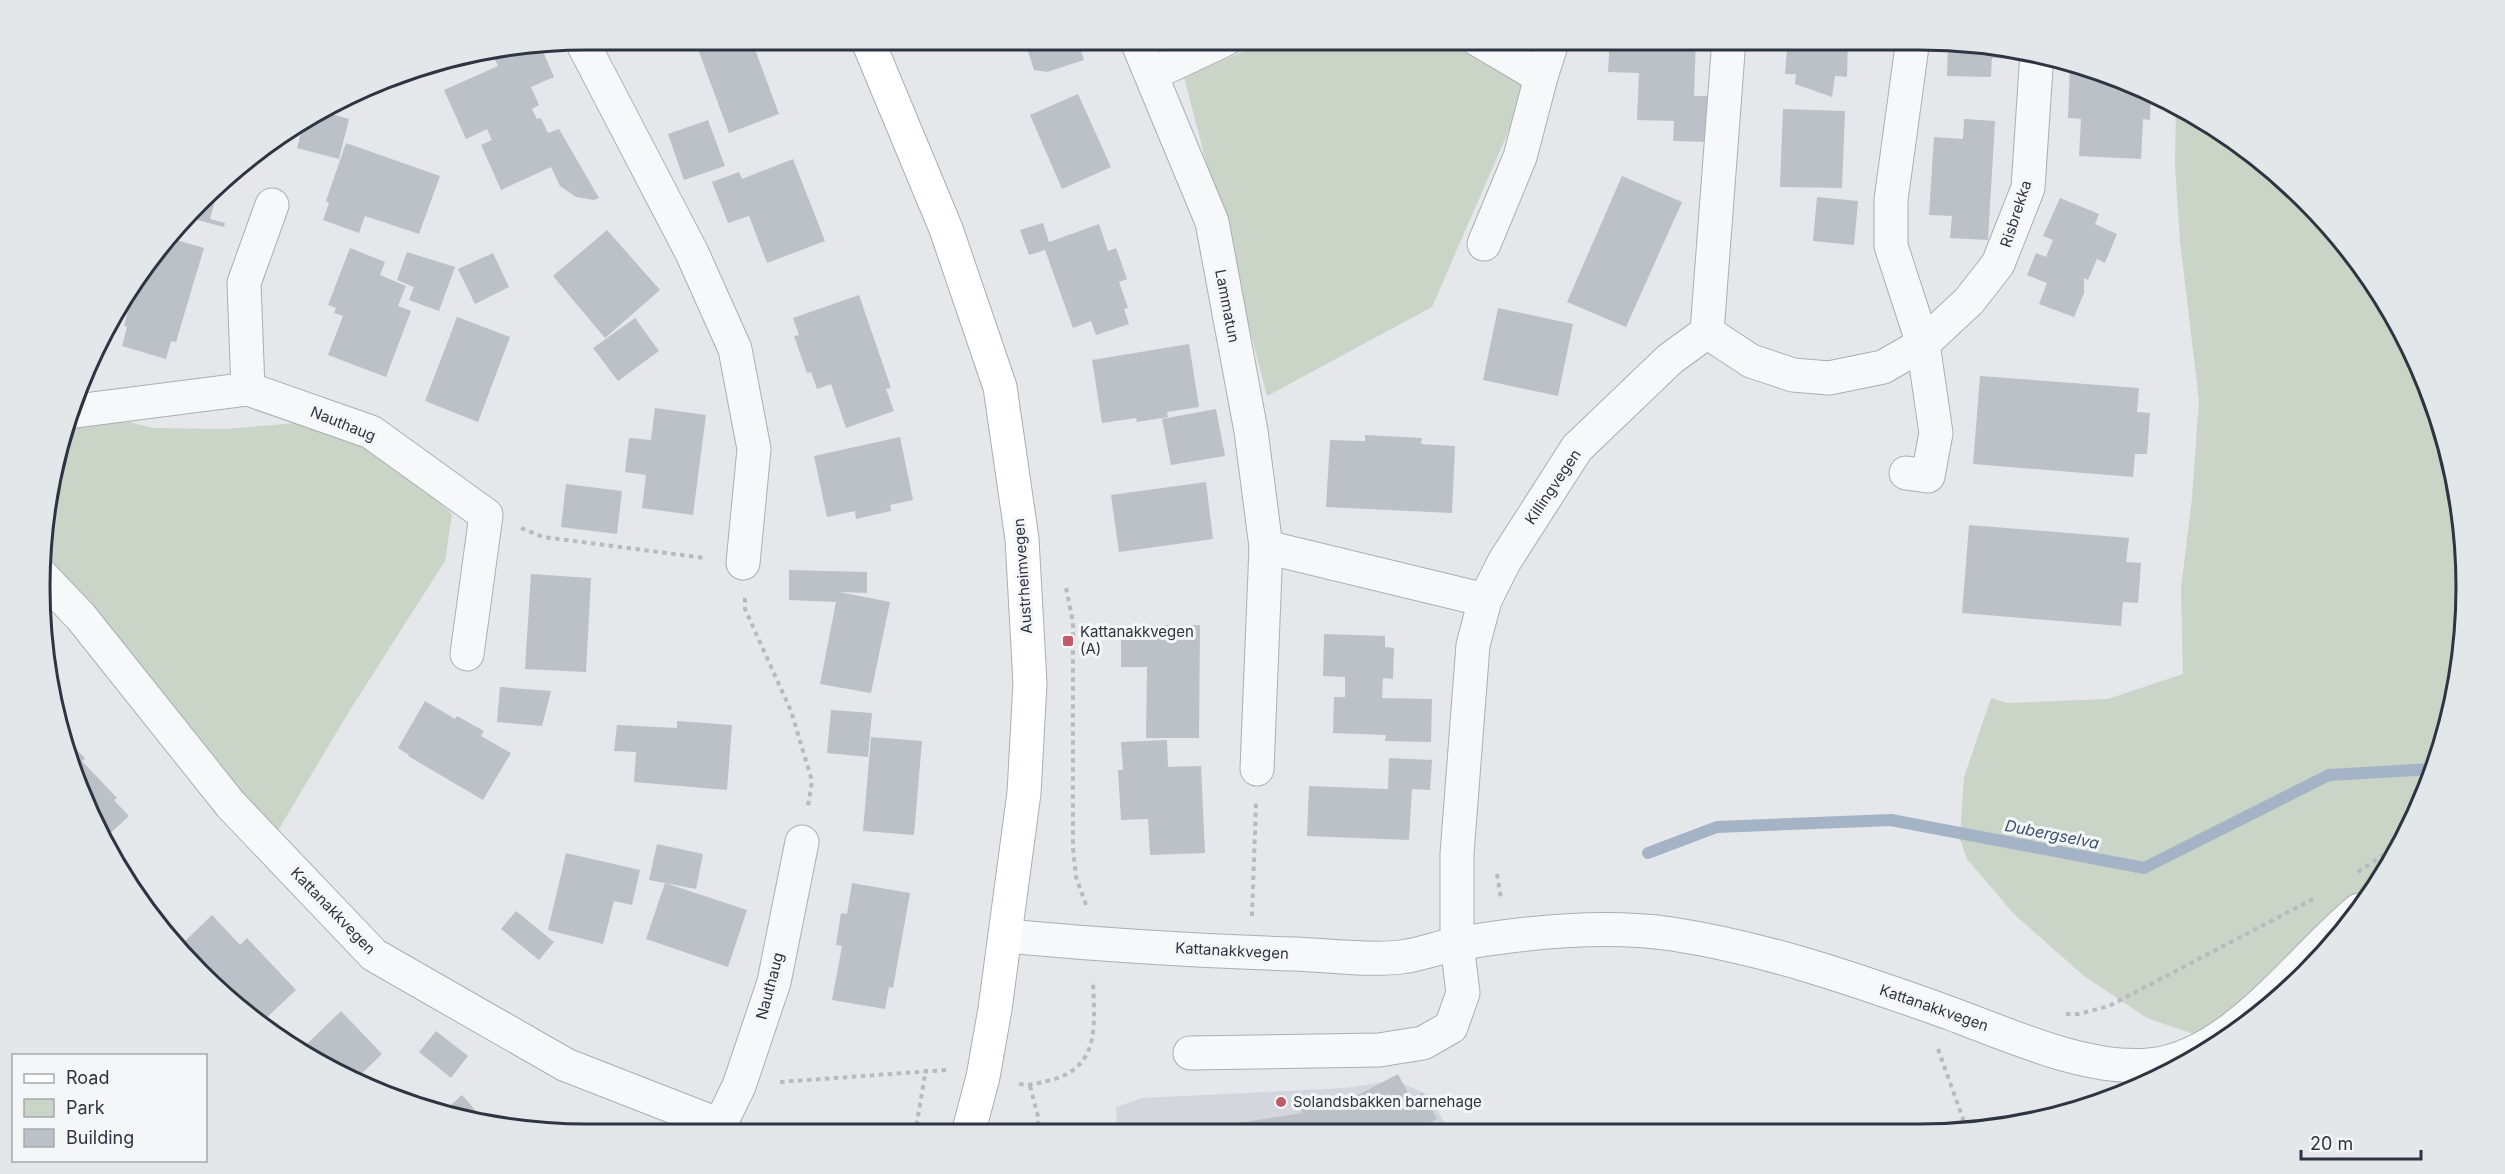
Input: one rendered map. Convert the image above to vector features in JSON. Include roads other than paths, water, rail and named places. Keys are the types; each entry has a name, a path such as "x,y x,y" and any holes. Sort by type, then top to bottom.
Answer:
{"main road":[{"name":"Austrheimvegen","path":"872,50 946,229 1000,387 1022,539 1030,682 1024,793 1007,936 983,1077 971,1124"}],"street":[{"path":"586,50 692,253 735,349 754,449 743,563"},
{"name":"Lammatun","path":"1141,50 1212,222 1251,431 1266,547 1257,769"},
{"path":"1152,74 1203,50"},
{"path":"1496,50 1541,77"},
{"path":"1484,244 1520,157 1550,50"},
{"path":"1707,332 1728,50"},
{"path":"1906,473 1928,476 1936,433 1923,344 1891,246 1891,200 1911,50"},
{"name":"Risbrekka","path":"1707,332 1751,361 1793,375 1829,378 1883,367 1923,344 1969,301 1998,264 2003,254 2028,188 2036,63"},
{"path":"248,389 244,283 272,205"},
{"name":"Killingvegen","path":"1457,944 1457,854 1473,645 1485,600 1504,562 1577,448 1670,359 1707,332"},
{"name":"Nauthaug","path":"79,411 248,389 371,432 486,515 467,654"},
{"path":"1266,547 1485,600"},
{"name":"Kattanakkvegen","path":"50,585 81,617 231,804 374,955 566,1065 704,1124"},
{"name":"Nauthaug","path":"721,1124 739,1086 774,982 802,842"},
{"name":"Kattanakkvegen","path":"1007,936 1095,945 1400,957 1457,944 1568,931 1669,934 1721,943 1788,961 1921,1003 2080,1058 2106,1063 2151,1065 2174,1059"},
{"path":"1190,1053 1379,1050 1423,1043 1451,1027 1458,1011 1463,993 1457,944"}],"waterway":[{"name":"Dubergselva","path":"1648,853 1717,827 1891,820 2144,868 2329,775 2424,770"}],"place":[{"name":"Kattanakkvegen (A)","path":"1068,641"},
{"name":"Solandsbakken barnehage","path":"1281,1102"}]}
